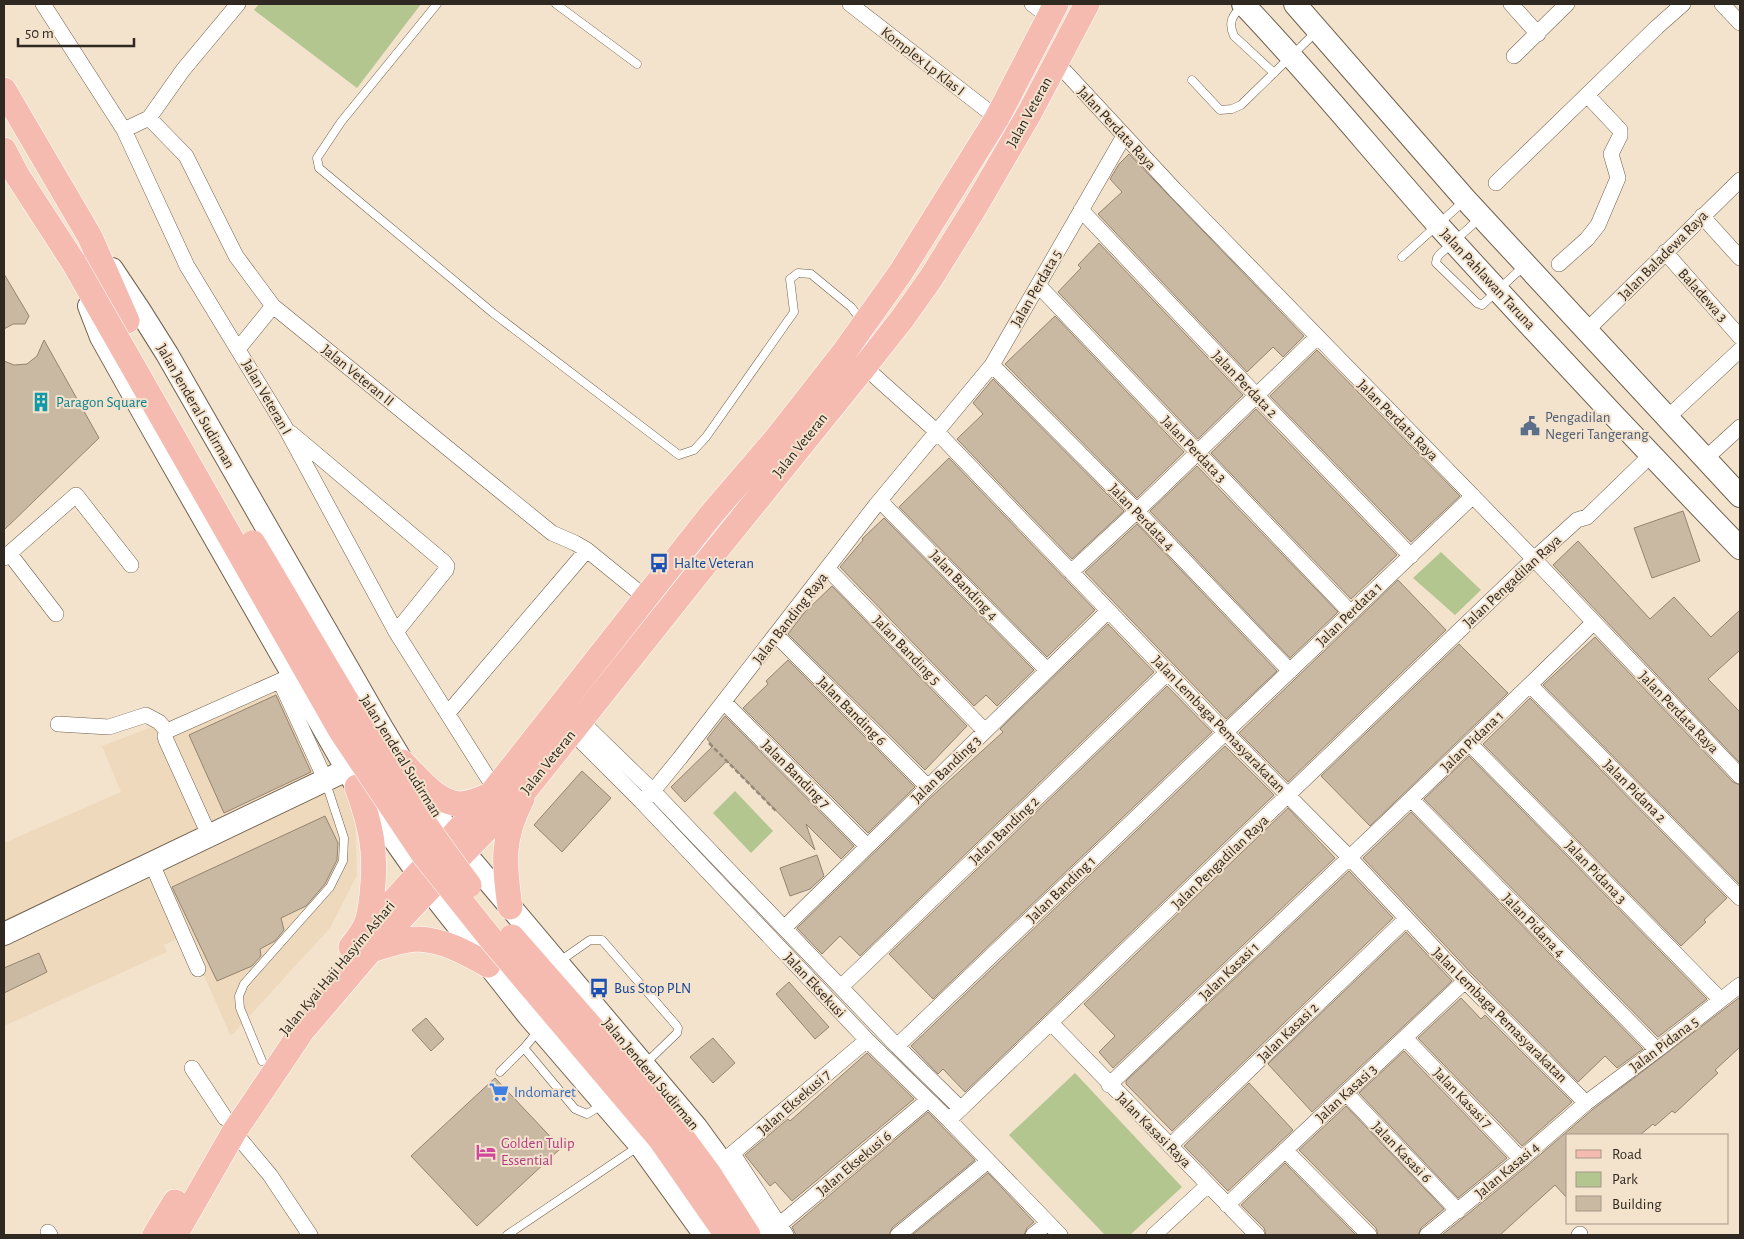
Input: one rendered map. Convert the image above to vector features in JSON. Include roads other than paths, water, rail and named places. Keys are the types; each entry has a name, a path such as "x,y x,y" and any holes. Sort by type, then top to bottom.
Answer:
{"main road":[{"name":"Jalan Veteran","path":"458,845 527,788 902,319 936,270 995,173 1057,63 1087,4"},
{"name":"Jalan Veteran","path":"458,845 494,791 685,548 776,439 845,350 901,272 997,118 1046,8"},
{"name":"Jalan Jenderal Sudirman","path":"4,90 92,242 127,321 252,541 363,730 452,862 479,898 605,1044 681,1136 709,1174 748,1235"},
{"path":"4,150 10,179 70,258 341,731 418,846 491,939 661,1140 727,1235"},
{"path":"685,548 706,563"},
{"path":"397,753 436,794 448,802 460,804 472,802 494,791"},
{"path":"352,779 368,816 375,854 372,899 361,949 417,939 449,944 488,965"},
{"path":"510,906 505,865 506,847 510,826 527,788"},
{"name":"Jalan Kyai Haji Hasyim Ashari","path":"175,1235 262,1060 289,1020 361,949 458,845"},
{"name":"Jalan Kyai Haji Hasyim Ashari","path":"156,1235 230,1125 302,1031 361,949"}],"street":[{"name":"Jalan Veteran I","path":"43,4 124,130 187,266 285,427 396,632 448,713 494,791"},
{"path":"124,130 149,118 183,70 238,4"},
{"name":"Komplex Lp Klas I","path":"850,4 997,118"},
{"name":"Jalan Pahlawan Taruna","path":"1244,4 1292,55 1454,242 1648,452 1740,548"},
{"path":"1295,4 1465,200 1740,496"},
{"path":"1511,4 1538,34"},
{"path":"1514,56 1567,4"},
{"path":"1496,183 1683,4"},
{"path":"1722,4 1740,23"},
{"name":"Jalan Perdata Raya","path":"1057,63 1124,136 1534,559 1740,776"},
{"path":"1559,264 1592,234 1598,225 1618,178 1611,154 1620,136 1620,130 1587,95"},
{"name":"Jalan Veteran II","path":"149,118 186,156 236,256 273,306 552,533 587,550 646,598"},
{"name":"Jalan Perdata 5","path":"936,432 992,365 1124,136"},
{"name":"Jalan Baladewa Raya","path":"1586,331 1740,180"},
{"name":"Jalan Perdata 2","path":"1081,210 1411,556"},
{"path":"1702,216 1740,258"},
{"name":"Jalan Jenderal Sudirman","path":"92,242 154,332 423,796 458,845 696,1127 727,1158 736,1182 777,1232"},
{"name":"Baladewa 3","path":"1665,252 1740,337"},
{"path":"70,258 101,337 287,678 352,779 423,882 534,1022 640,1145 705,1235"},
{"name":"Jalan Perdata 3","path":"1038,285 1351,613"},
{"path":"238,349 273,306"},
{"path":"1070,572 1137,511 1317,337"},
{"name":"Jalan Lembaga Pemasyarakatan","path":"845,350 865,366 936,432 1348,857 1465,981 1586,1103"},
{"path":"1667,418 1740,350"},
{"name":"Jalan Perdata 4","path":"992,365 1137,511 1290,671"},
{"path":"285,427 447,566 446,570 396,632"},
{"path":"1705,459 1740,427"},
{"name":"Jalan Banding Raya","path":"640,801 653,791 700,734 880,500 936,432"},
{"name":"Jalan Pengadilan Raya","path":"949,1120 1534,559 1577,520 1587,517 1648,452"},
{"path":"56,614 6,556 76,495 131,565"},
{"name":"Jalan Perdata 1","path":"1225,732 1473,496"},
{"name":"Jalan Banding 4","path":"880,500 1047,670"},
{"path":"448,713 587,550"},
{"name":"Jalan Banding 5","path":"828,569 985,731"},
{"name":"Jalan Banding 3","path":"784,928 1108,611"},
{"name":"Jalan Pidana 1","path":"1348,857 1470,744 1594,622"},
{"name":"Jalan Banding 6","path":"776,635 928,787"},
{"name":"Jalan Banding 2","path":"841,987 1168,672"},
{"path":"210,837 166,740 167,731 287,678"},
{"path":"287,678 326,781"},
{"name":"Jalan Pidana 2","path":"1530,685 1740,898"},
{"name":"Jalan Banding 7","path":"724,702 867,846"},
{"path":"58,724 109,727 146,716 159,722 167,731"},
{"name":"Jalan Eksekusi","path":"576,727 653,791 897,1046 961,1109"},
{"name":"Jalan Eksekusi","path":"576,727 640,801 867,1040 949,1120 1060,1235"},
{"name":"Jalan Banding 1","path":"897,1046 1225,732"},
{"name":"Jalan Pidana 3","path":"1470,744 1721,1000"},
{"path":"4,934 326,781 352,779 397,753"},
{"name":"Jalan Pidana 4","path":"1411,799 1657,1050"},
{"name":"Jalan Kasasi 1","path":"1110,1085 1348,857"},
{"path":"152,864 198,969"},
{"name":"Jalan Kasasi 2","path":"1170,1146 1406,919"},
{"path":"534,1022 530,997 542,981 564,971"},
{"name":"Jalan Kasasi 3","path":"1227,1205 1465,981"},
{"name":"Jalan Pidana 5","path":"1586,1103 1740,985"},
{"name":"Jalan Kasasi Raya","path":"1051,1024 1257,1235"},
{"name":"Jalan Kasasi 7","path":"1404,1038 1521,1159"},
{"name":"Jalan Eksekusi 7","path":"727,1158 867,1040"},
{"path":"192,1068 230,1125 270,1175 310,1235"},
{"name":"Jalan Kasasi 6","path":"1346,1093 1458,1210"},
{"name":"Jalan Eksekusi 6","path":"777,1232 928,1100"},
{"name":"Jalan Kasasi 4","path":"1426,1235 1521,1159 1586,1103"},
{"path":"1285,1150 1369,1235"},
{"path":"898,1235 988,1161"},
{"path":"1154,1235 1208,1185"},
{"path":"1033,1235 1048,1223"}],"lane":[{"path":"437,4 341,122 317,158 319,168 493,312 678,455 694,450 706,437 794,312 790,279 798,273 811,274 850,308 864,324"},
{"path":"556,4 637,64"},
{"path":"1244,4 1233,16 1230,23 1234,36 1274,73"},
{"path":"1192,80 1220,110 1227,110 1241,105 1319,30"},
{"path":"1402,256 1465,200"},
{"path":"1454,242 1481,217"},
{"path":"1499,290 1525,265"},
{"path":"262,1060 240,1008 239,996 244,984 330,887 342,861 344,838 326,781"},
{"path":"564,971 590,940 602,940 676,1025 678,1028 677,1033 644,1064"},
{"path":"500,1072 524,1048 534,1022"},
{"path":"524,1048 575,1109 587,1114 604,1104"},
{"path":"507,1235 640,1145"}],"place":[{"name":"Paragon Square","path":"41,402"},
{"name":"Pengadilan Negeri Tangerang","path":"1530,426"},
{"name":"Halte Veteran","path":"659,563"},
{"name":"Bus Stop PLN","path":"599,988"},
{"name":"Indomaret","path":"499,1092"},
{"name":"Golden Tulip Essential","path":"486,1152"}]}
